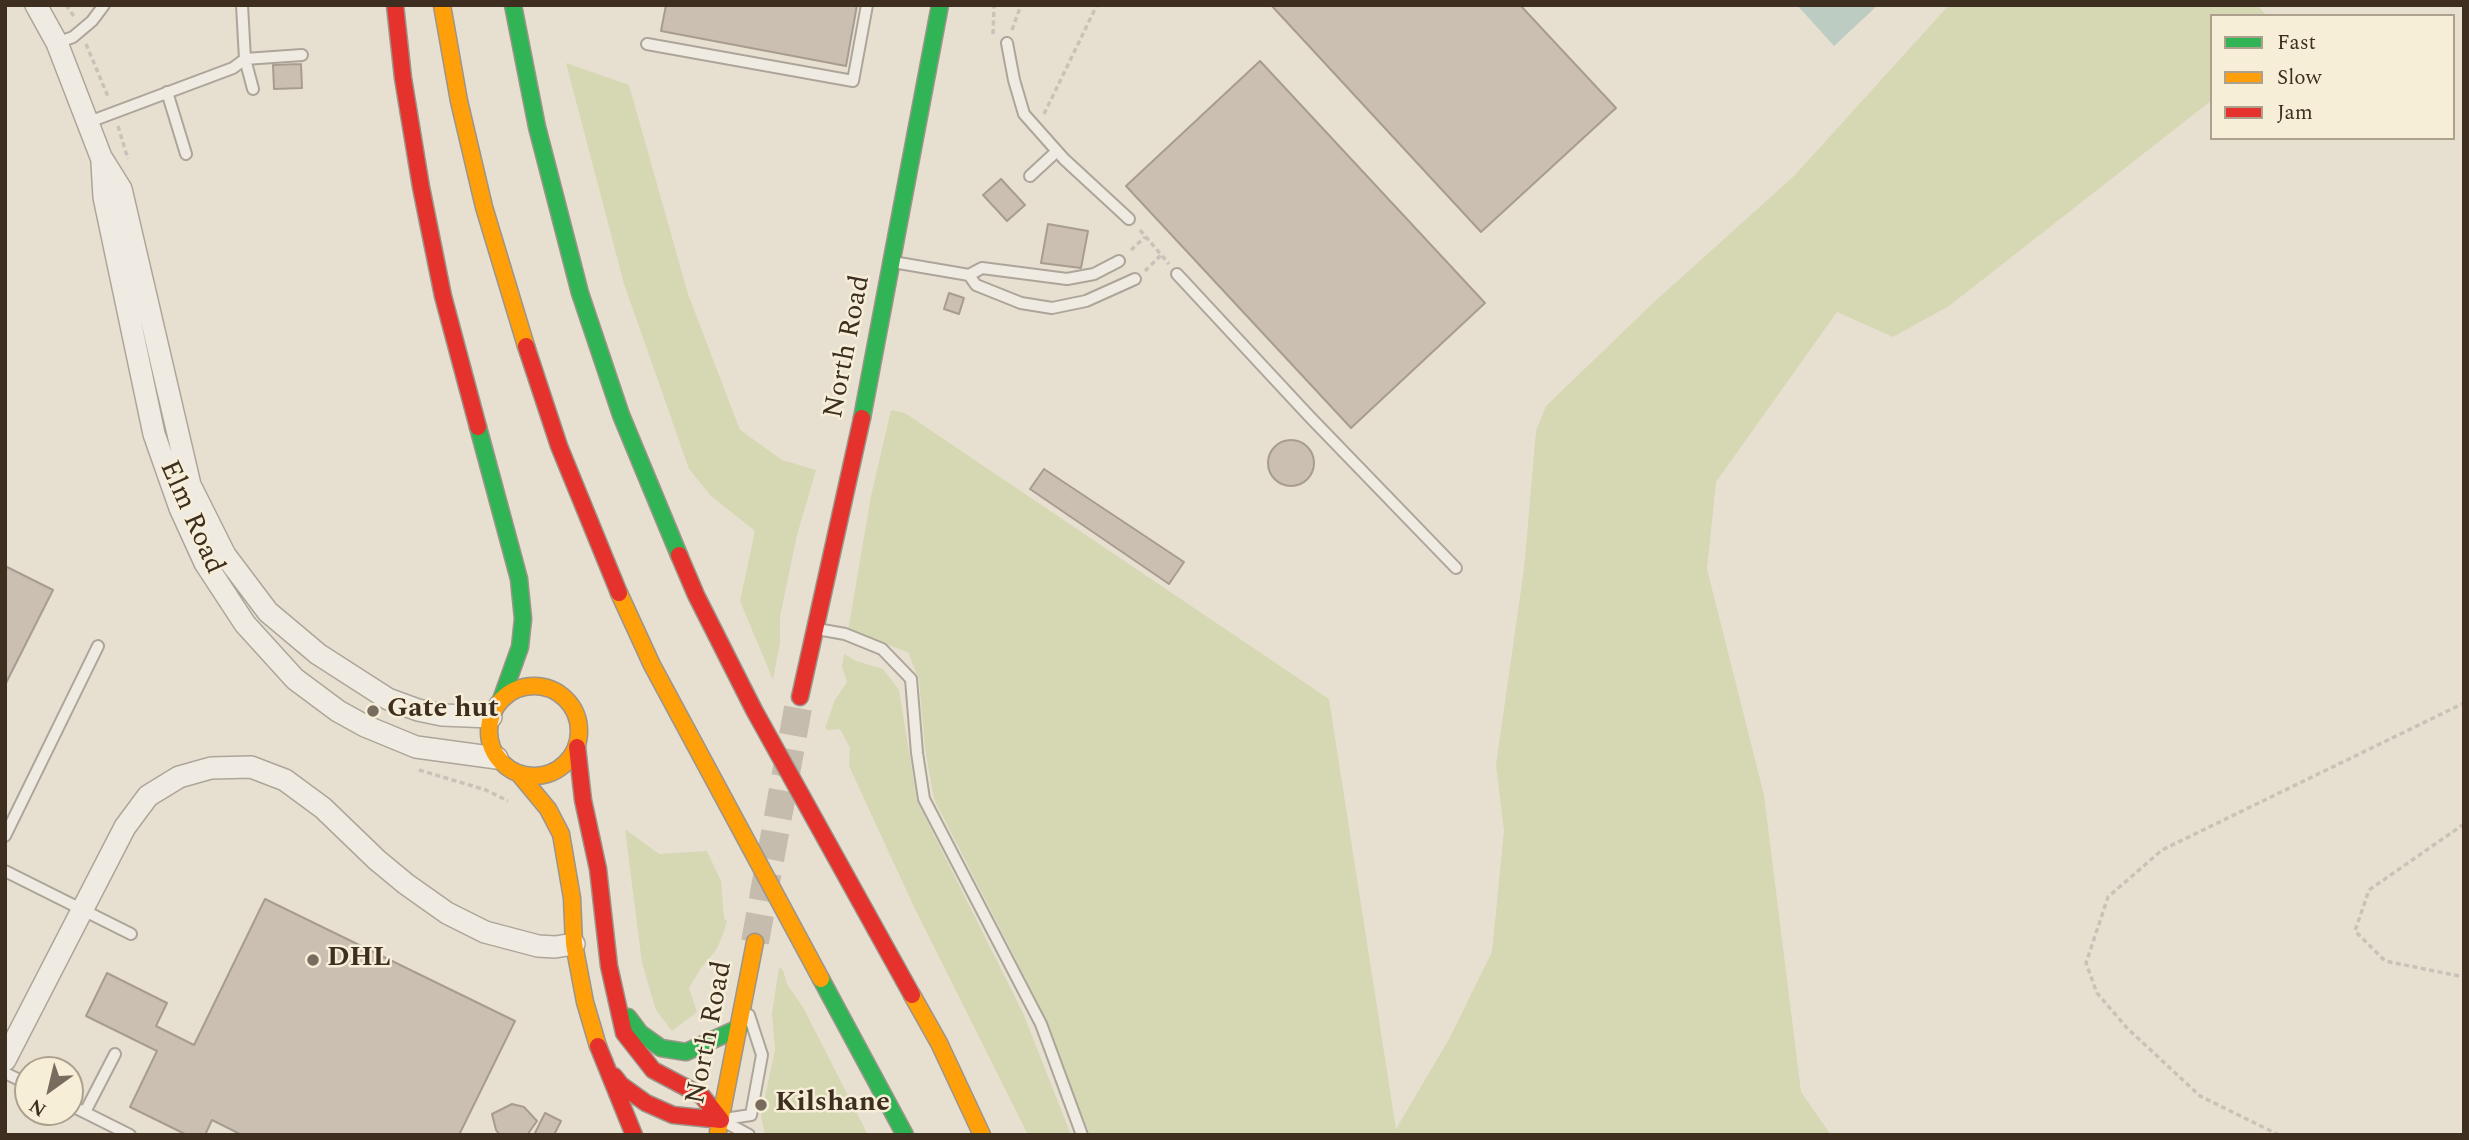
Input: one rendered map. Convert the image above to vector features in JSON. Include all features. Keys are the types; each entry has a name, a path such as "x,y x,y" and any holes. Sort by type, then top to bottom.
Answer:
{"main road":[{"path":"395,5 403,78 443,296 519,579 523,619 520,647 488,731 491,745 497,758 507,768 532,777 558,771 570,761 578,747"},
{"path":"442,5 459,101 484,207 510,297 559,446 603,556 652,665 905,1135"},
{"path":"513,5 537,127 580,293 621,415 696,595 754,710 939,1043 982,1135"},
{"name":"North Road","path":"800,698 868,392 940,5"},
{"path":"496,709 513,691 528,686 544,686 559,692 578,716 583,800 598,869 610,966 624,1033 653,1070 702,1096 719,1127"},
{"path":"519,774 548,809 561,834 572,898 574,944 584,1002 595,1039 634,1135"},
{"name":"North Road","path":"719,1127 755,942"},
{"path":"618,1004 640,1033 662,1048 670,1050 686,1052 738,1028"},
{"path":"611,1073 646,1103 673,1115 719,1127"}],"street":[{"name":"Elm Road","path":"36,5 57,43 101,157 121,189 190,485 225,555 268,612 318,654 388,699 442,715 496,709"},
{"name":"Elm Road","path":"101,157 104,197 154,434 180,508 205,563 244,624 295,679 338,711 365,726 416,747 497,758"},
{"path":"5,1060 125,827 148,796 179,777 211,768 251,767 285,780 323,808 406,884 447,913 485,932 538,946 574,944"}],"lane":[{"path":"57,43 73,37 92,21 104,5"},
{"path":"242,5 245,59 253,89"},
{"path":"647,44 853,81 867,5"},
{"path":"1007,43 1024,114 1057,151 1129,219"},
{"path":"89,122 233,68 245,59 302,55"},
{"path":"167,92 186,154"},
{"path":"1030,176 1057,151"},
{"path":"893,262 969,275 982,268 1067,279 1094,274 1119,261"},
{"path":"1177,274 1456,568"},
{"path":"969,275 976,285 988,290 1021,303 1052,308 1086,301 1136,279"},
{"path":"815,629 845,634 882,649 911,679 924,799 1041,1024 1082,1135"},
{"path":"5,836 98,646"},
{"path":"5,871 131,934"},
{"path":"719,1127 751,1115 762,1055 744,999"},
{"path":"115,1054 85,1112 131,1135"},
{"path":"719,1127 749,1135"}],"path":[{"path":"66,5 80,30 111,102"},
{"path":"994,5 994,46 1007,43 1021,5"},
{"path":"1037,128 1097,5"},
{"path":"117,123 129,161"},
{"path":"1129,219 1177,274"},
{"path":"1119,261 1145,237"},
{"path":"1136,279 1161,255"},
{"path":"2279,1135 2200,1096 2127,1028 2096,993 2086,962 2108,897 2162,850 2464,703"},
{"path":"2464,824 2369,890 2355,932 2385,961 2464,977"}],"green space":[{"path":"1949,5 2257,5 2265,14 2210,14 2210,102 1949,306 1893,337 1837,312 1716,482 1707,569 1764,795 1801,1092 1831,1135 1090,1135 1038,1003 934,799 925,749 919,680 908,652 848,631 871,496 891,410 905,413 1329,699 1396,1129 1449,1039 1492,952 1504,831 1496,765 1524,569 1536,431 1546,406 1653,303 1794,176"},
{"path":"566,63 629,85 688,294 740,430 782,460 816,470 797,535 780,617 780,643 773,680 740,601 755,531 711,496 689,469 624,284"},
{"path":"844,654 856,661 883,669 899,690 917,801 1023,1013 1071,1135 1028,1135 915,909 849,766 850,748 840,729 825,728 835,700 847,682 842,667"},
{"path":"625,829 659,854 707,851 721,881 724,918 727,921 722,937 689,988 697,1012 672,1031 656,1010 642,963"},
{"path":"779,967 804,1009 868,1135 765,1135 761,1116 775,1050 772,1014"}],"shaded area":[{"path":"1797,5 1878,5 1834,46"}],"building":[{"path":"666,5 857,5 846,66 661,31"},
{"path":"1271,5 1520,5 1616,108 1481,232"},
{"path":"1260,61 1485,303 1351,428 1126,186"},
{"path":"301,64 302,88 274,89 273,65"},
{"path":"1001,179 1025,205 1007,221 983,195"},
{"path":"1048,224 1088,231 1081,268 1041,263"},
{"path":"949,293 964,298 959,314 944,309"},
{"path":"1291,440 1307,447 1314,463 1307,479 1291,486 1275,479 1268,463 1275,447"},
{"path":"1044,469 1184,562 1169,584 1030,489"},
{"path":"5,566 53,590 5,685"},
{"name":"DHL","path":"265,899 515,1021 459,1135 242,1135 212,1120 205,1135 187,1135 130,1107 157,1051 86,1016 107,973 167,1003 156,1026 194,1045"},
{"path":"512,1104 524,1107 537,1121 527,1135 500,1135 496,1130 492,1114"},
{"path":"545,1113 561,1121 554,1135 534,1135"}],"tunnel":[{"path":"755,942 800,697"}],"traffic: fast":[{"path":"513,5 537,127 580,293 621,415 679,555"},
{"path":"862,418 940,5"},
{"path":"478,427 519,579 523,619 520,647 501,700"},
{"path":"821,979 905,1135"},
{"path":"628,1017 640,1033 661,1048 686,1052 739,1028"}],"traffic: slow":[{"path":"442,5 459,101 484,207 526,346"},
{"path":"619,593 652,665 821,979"},
{"path":"525,686 543,686 559,693 572,706 579,722 579,731 579,740 572,756 559,769 543,776 525,776 509,769 496,756 489,740 489,722 496,706 509,693 525,686"},
{"path":"519,774 548,809 561,834 572,898 574,944 585,1002 598,1046"},
{"path":"718,1132 755,942"},
{"path":"912,995 939,1043 982,1135"}],"traffic: jam":[{"path":"395,5 403,78 421,187 443,296 478,427"},
{"path":"526,346 559,446 619,593"},
{"path":"800,697 862,418"},
{"path":"679,555 696,595 754,710 912,995"},
{"path":"577,747 583,800 598,869 609,966 624,1033 653,1070 702,1096 721,1120"},
{"path":"598,1046 634,1135"},
{"path":"614,1076 621,1085 646,1103 673,1115 721,1120"}],"place":[{"name":"Gate hut","path":"373,711"},
{"name":"DHL","path":"313,960"},
{"name":"Kilshane","path":"761,1105"}]}
